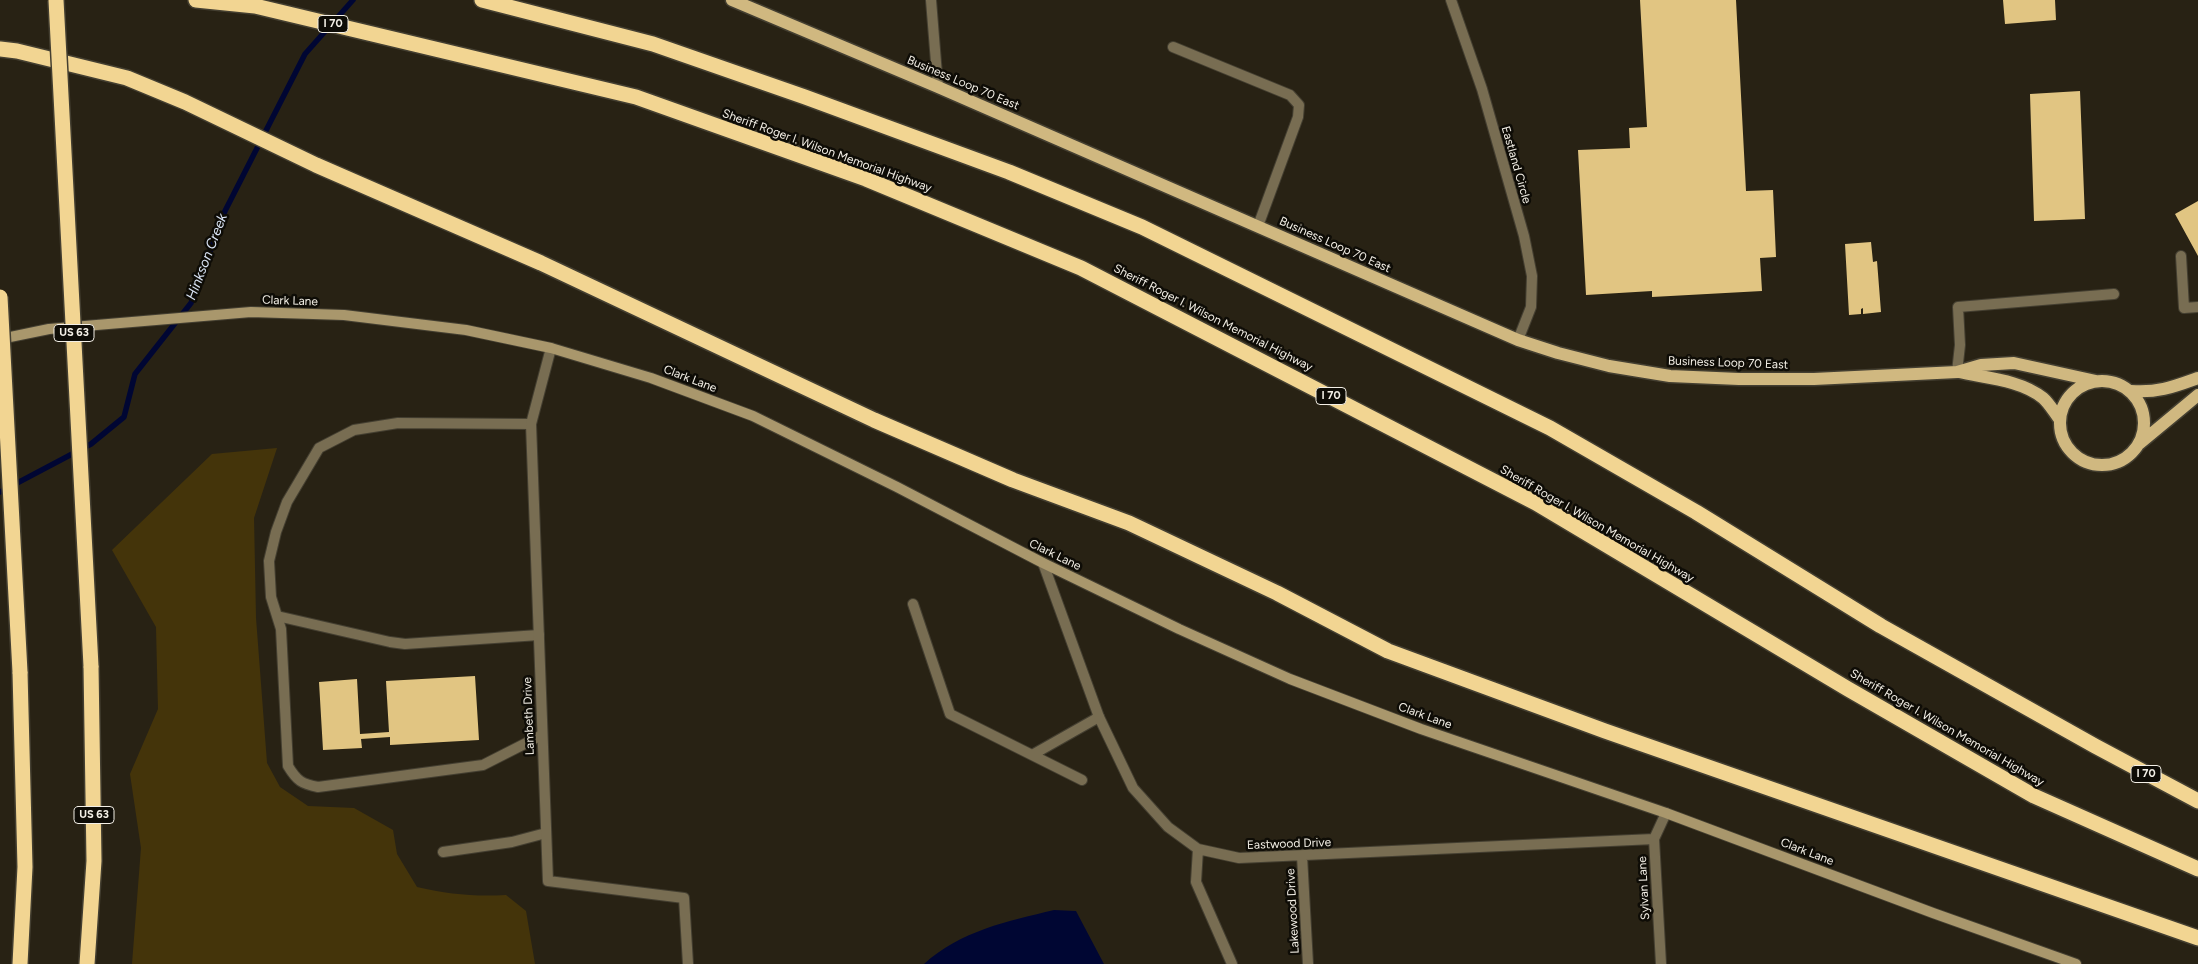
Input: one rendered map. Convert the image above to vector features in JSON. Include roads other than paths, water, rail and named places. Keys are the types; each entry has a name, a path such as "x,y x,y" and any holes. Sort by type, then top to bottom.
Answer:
{"highway":[{"name":"US 63","path":"56,0 91,666 94,861 87,964"},
{"name":"Sheriff Roger I. Wilson Memorial Highway","path":"196,0 255,6 411,42 636,98 866,179 1081,268 1536,502 1779,648 2034,796 2198,869"},
{"name":"I 70","path":"482,0 653,44 805,97 1009,172 1142,228 1550,428 1696,512 1881,626 2095,746 2198,800"},
{"path":"0,49 17,51 127,78 185,102 316,165 541,263 883,423 1013,480 1129,523 1277,593 1388,651 1605,731 2198,938"},
{"path":"0,297 20,672 25,867 20,964"}],"main road":[{"name":"Business Loop 70 East","path":"732,0 938,87 1518,340 1558,353 1609,366 1670,376 1739,379 1814,379 1957,372 1981,365 2014,363 2096,381"},
{"name":"Business Loop 70 East","path":"1957,372 2022,386 2035,392 2045,399 2060,420"},
{"path":"2198,378 2167,390 2151,392 2131,391 2114,382 2096,381 2078,388 2065,402 2060,420 2063,438 2073,454 2090,463 2109,464 2126,457 2198,395"},
{"path":"2131,391 2142,407 2145,425 2139,444"}],"street":[{"path":"932,0 938,87"},
{"name":"Eastland Circle","path":"1451,0 1482,89 1524,236 1532,276 1531,307 1518,340"},
{"path":"1173,47 1290,95 1299,105 1298,117 1258,226"},
{"path":"2181,256 2184,308 2198,307"},
{"path":"1957,372 1960,345 1958,307 2114,294"},
{"name":"Clark Lane","path":"0,339 49,329 251,312 344,315 466,330 551,348 651,378 752,416 897,487 1042,563 1179,629 1290,679 1421,729 1666,812 1933,913 2076,964"},
{"name":"Lambeth Drive","path":"551,348 531,424 548,881 684,898 688,964"},
{"path":"531,424 398,422 354,430 319,448 287,502 276,532 269,560 271,596 281,629 288,766 295,778 305,784 318,787 483,765 542,735"},
{"name":"Eastwood Drive","path":"1042,563 1099,717 1133,788 1168,827 1198,849 1239,858 1654,839"},
{"path":"912,604 950,714 1082,780"},
{"path":"277,616 404,644 538,635"},
{"path":"1032,755 1099,717"},
{"name":"Sylvan Lane","path":"1661,964 1654,839 1666,812"},
{"path":"443,852 512,842 546,833"},
{"path":"1198,849 1196,882 1232,964"},
{"name":"Lakewood Drive","path":"1302,856 1308,964"}],"water":[{"path":"1054,910 1076,911 1104,964 924,964 953,943 969,935 1019,918"}],"waterway":[{"name":"Hinkson Creek","path":"0,492 91,444 124,417 135,374 191,303 225,211 305,54 353,0"}]}
